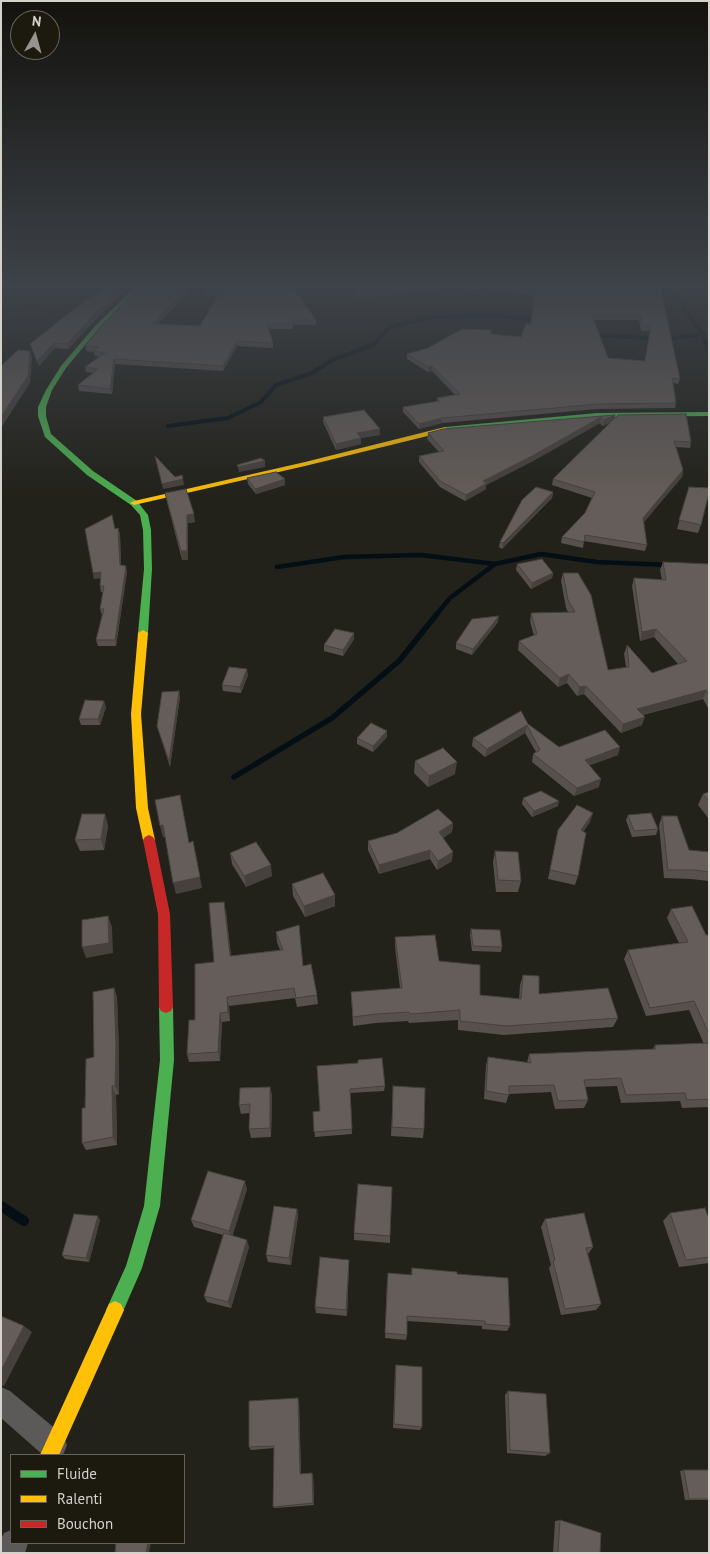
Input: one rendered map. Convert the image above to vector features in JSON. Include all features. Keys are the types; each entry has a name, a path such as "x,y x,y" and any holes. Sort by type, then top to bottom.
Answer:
{"street":[{"path":"1,1400 51,1450 136,1260 152,1206 167,1060 164,914 142,808 136,714 148,545 144,516 134,503 90,473 48,435 42,416 42,407 54,379 70,359"},
{"path":"134,503 442,430 597,415 709,414"}],"building":[{"path":"9,359 29,359 28,376 1,417 1,366"},
{"path":"97,359 227,359 223,366 114,359 110,389 78,385 98,369 85,367"},
{"path":"414,359 614,359 645,361 645,359 676,359 680,379 672,378 676,403 598,404 442,418 419,424 403,407 440,401 437,398 460,394 432,366 428,367"},
{"path":"364,410 380,429 357,433 361,438 336,444 323,417"},
{"path":"686,414 691,442 674,441 683,470 643,518 647,545 585,535 584,542 562,537 585,513 595,492 553,479 618,415"},
{"path":"615,415 604,420 601,417 483,481 487,483 466,495 440,481 419,456 444,451 428,433 443,429"},
{"path":"155,456 175,477 182,475 183,479 162,484"},
{"path":"261,458 265,461 238,467 237,465"},
{"path":"276,472 285,479 255,489 247,478"},
{"path":"536,487 553,492 503,543 500,542 522,500"},
{"path":"689,487 709,488 701,525 679,520"},
{"path":"186,489 194,514 187,515 187,551 181,551 165,493"},
{"path":"112,515 115,529 118,528 120,565 126,566 115,640 96,640 104,609 100,609 104,586 100,586 101,572 93,573 85,529"},
{"path":"542,559 553,573 532,583 517,564"},
{"path":"663,562 709,564 709,695 706,690 637,709 645,717 623,724 586,686 580,687 569,674 560,678 519,641 537,634 531,613 575,612 568,600 563,573 578,573 591,595 608,670 629,667 627,645 652,673 687,661 656,629 642,632 634,578 666,580"},
{"path":"499,616 473,649 456,643 472,619"},
{"path":"335,629 354,633 343,650 324,645"},
{"path":"229,667 247,669 240,687 222,685"},
{"path":"179,691 169,761 157,726 162,692"},
{"path":"85,700 104,701 98,719 79,719"},
{"path":"521,711 528,724 559,747 605,730 620,747 585,760 601,779 577,788 533,754 540,750 527,725 487,749 473,738"},
{"path":"371,723 387,731 373,746 357,738"},
{"path":"443,748 457,762 429,776 415,761"},
{"path":"541,791 559,801 534,811 523,798"},
{"path":"709,792 709,801 703,794"},
{"path":"180,795 189,843 193,841 200,877 173,883 163,825 160,826 155,800"},
{"path":"577,805 593,813 581,830 586,833 578,876 550,870 558,830"},
{"path":"438,809 453,823 439,832 453,852 438,861 430,850 379,865 368,841 397,833"},
{"path":"651,813 658,829 634,831 628,815"},
{"path":"82,814 105,814 101,839 75,840"},
{"path":"662,816 677,816 689,850 709,852 709,872 668,870"},
{"path":"256,842 271,865 244,876 230,853"},
{"path":"495,851 518,852 521,881 498,880"},
{"path":"323,873 335,895 304,906 292,884"},
{"path":"224,902 230,956 283,950 276,932 299,925 303,966 311,964 317,995 296,998 294,988 227,997 228,1012 220,1013 218,1052 187,1054 189,1020 195,1020 195,964 214,962 209,903"},
{"path":"692,906 706,935 709,935 709,1034 694,1001 650,1008 628,950 688,942 671,909"},
{"path":"108,916 109,943 82,947 82,920"},
{"path":"471,929 500,930 502,947 473,946"},
{"path":"435,935 439,961 480,965 480,995 521,999 523,975 539,976 539,994 608,988 618,1018 506,1026 460,1021 460,1010 353,1017 351,992 402,988 395,937"},
{"path":"114,988 116,1045 115,1086 112,1086 113,1137 82,1143 82,1108 85,1108 86,1059 94,1057 93,992"},
{"path":"709,1043 709,1099 687,1100 685,1093 626,1095 621,1078 584,1080 588,1100 558,1101 554,1085 509,1086 509,1095 486,1091 488,1057 531,1063 529,1054 656,1049 655,1045"},
{"path":"382,1058 385,1086 350,1089 352,1129 314,1132 313,1112 320,1111 317,1066 358,1063 358,1060"},
{"path":"393,1086 425,1088 424,1129 392,1127"},
{"path":"270,1087 270,1128 249,1129 250,1104 239,1105 240,1088"},
{"path":"208,1171 245,1181 229,1231 191,1220"},
{"path":"358,1184 392,1187 390,1236 354,1233"},
{"path":"274,1206 297,1209 289,1258 266,1255"},
{"path":"705,1208 709,1219 709,1257 686,1260 670,1213"},
{"path":"584,1213 593,1247 586,1248 601,1304 565,1309 545,1219"},
{"path":"74,1214 98,1216 86,1258 62,1255"},
{"path":"224,1233 247,1240 228,1302 204,1296"},
{"path":"320,1257 349,1260 346,1310 315,1307"},
{"path":"412,1268 508,1278 510,1326 485,1324 485,1321 407,1316 407,1335 385,1333 388,1273 412,1275"},
{"path":"1,1316 24,1326 1,1371"},
{"path":"396,1365 422,1367 422,1427 394,1424"},
{"path":"508,1391 546,1394 550,1453 510,1450"},
{"path":"298,1398 300,1474 312,1473 313,1503 273,1507 274,1446 249,1447 249,1401"},
{"path":"684,1470 709,1470 709,1499 689,1499"},
{"path":"560,1520 601,1533 600,1553 558,1553"},
{"path":"116,1544 148,1544 146,1553 115,1552"}],"waterway":[{"path":"168,426 228,418 261,402 276,385 312,373 336,359"},
{"path":"495,564 541,554 597,562 669,565"},
{"path":"277,567 344,557 421,555 495,564"},
{"path":"436,615 450,598 495,564"},
{"path":"234,777 332,718 399,661 437,614"},
{"path":"1,1206 24,1221"}],"traffic: fast":[{"path":"70,359 49,390 42,407 42,416 48,435 90,473 134,503 144,515 147,530 148,569 143,633"},
{"path":"445,429 597,415 709,414"},
{"path":"115,1310 134,1268 152,1206 167,1060 166,1007"}],"traffic: slow":[{"path":"134,503 305,464 445,429"},
{"path":"143,633 136,714 142,808 149,840"},
{"path":"49,1454 115,1310"}],"traffic: jam":[{"path":"149,840 164,914 166,1007"}]}
